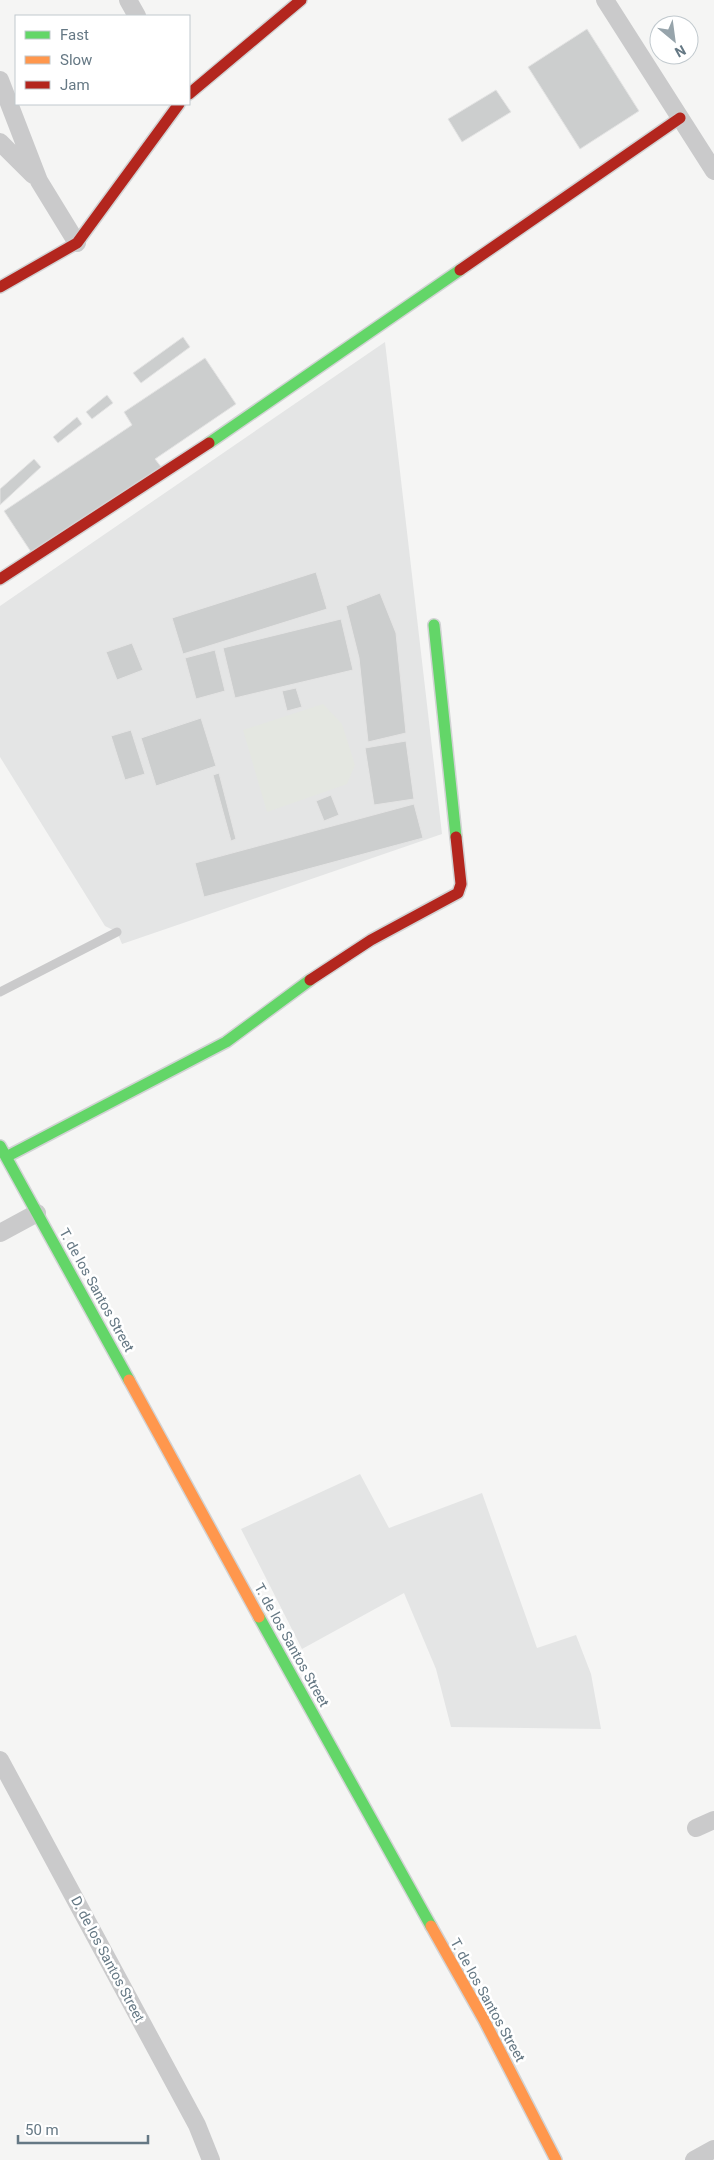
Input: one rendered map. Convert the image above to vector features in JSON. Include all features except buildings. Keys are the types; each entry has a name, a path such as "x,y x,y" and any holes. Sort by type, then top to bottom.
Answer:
{"street":[{"path":"128,0 136,15"},
{"path":"190,93 301,0"},
{"path":"605,0 714,171"},
{"path":"0,80 39,181 77,243"},
{"path":"0,287 77,243 178,105"},
{"path":"0,579 34,559 202,448 680,118"},
{"path":"0,142 39,181"},
{"path":"6,1157 226,1042 307,982 363,945 458,893 461,884 434,625"},
{"name":"T. de los Santos Street","path":"0,1146 374,1826 484,2020 556,2160"},
{"path":"0,1233 37,1213"},
{"name":"D. de los Santos Street","path":"0,1760 197,2125 211,2160"},
{"path":"696,1828 714,1820"},
{"path":"694,2160 714,2149"}],"lane":[{"path":"0,992 117,932"}],"shaded area":[{"path":"385,342 442,834 122,944 117,932 105,926 0,757 0,606"},
{"path":"323,704 342,724 355,765 347,784 267,812 243,730"},
{"path":"360,1474 389,1528 482,1493 537,1648 576,1635 591,1674 601,1729 451,1727 436,1669 404,1593 302,1649 241,1529"}],"traffic: fast":[{"path":"209,443 460,270"},
{"path":"434,625 456,837"},
{"path":"6,1157 226,1042 310,980"},
{"path":"0,1146 129,1380"},
{"path":"259,1617 431,1926"}],"traffic: slow":[{"path":"129,1380 259,1617"},
{"path":"431,1926 484,2020 556,2160"}],"traffic: jam":[{"path":"190,93 301,0"},
{"path":"0,287 77,243 178,105"},
{"path":"460,270 680,118"},
{"path":"0,579 209,443"},
{"path":"310,980 371,940 458,893 461,884 456,837"}]}
